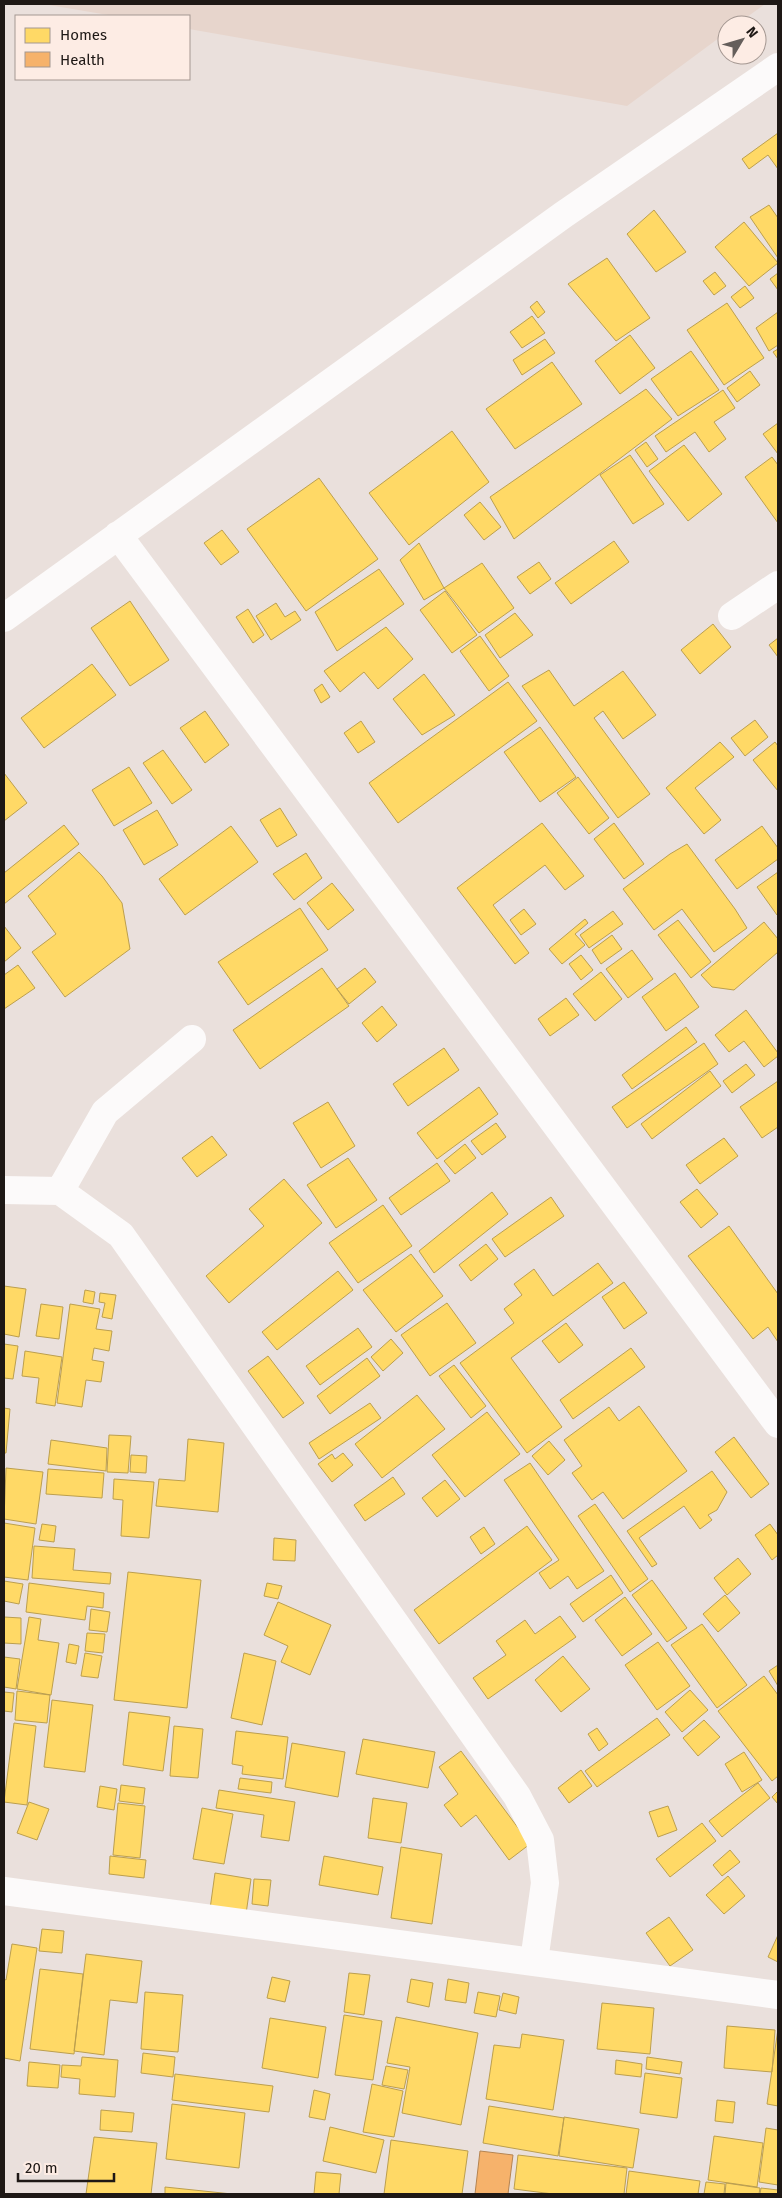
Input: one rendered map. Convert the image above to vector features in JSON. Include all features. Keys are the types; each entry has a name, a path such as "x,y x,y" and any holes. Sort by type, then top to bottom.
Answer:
{"street":[{"path":"4,618 563,215 778,67"},
{"path":"118,534 778,1424"},
{"path":"732,616 778,585"},
{"path":"60,1191 105,1112 192,1039"},
{"path":"4,1190 60,1191 121,1235 517,1796 540,1840 545,1883 534,1961"},
{"path":"4,1891 534,1961 778,1996"}],"shaded area":[{"path":"43,4 765,4 750,15 717,15 717,39 627,106 190,29 190,15 108,15"}],"building: Homes":[{"path":"778,133 778,169 768,155 749,169 742,159"},
{"path":"769,205 778,218 778,258 750,217"},
{"path":"654,210 686,252 656,272 627,234"},
{"path":"744,222 778,263 749,286 715,247"},
{"path":"607,258 650,318 616,341 568,284"},
{"path":"715,272 726,286 714,295 703,281"},
{"path":"778,273 778,290 770,279"},
{"path":"745,286 754,298 740,308 731,297"},
{"path":"537,301 545,312 538,318 530,307"},
{"path":"727,303 764,358 724,385 687,330"},
{"path":"778,312 778,345 769,351 756,328"},
{"path":"532,316 545,333 522,348 510,332"},
{"path":"630,335 655,368 620,394 595,361"},
{"path":"545,339 555,353 522,375 513,360"},
{"path":"778,349 778,359 773,352"},
{"path":"691,351 719,390 678,416 651,379"},
{"path":"552,362 582,404 515,449 486,409"},
{"path":"750,371 760,385 737,402 727,388"},
{"path":"646,389 672,419 514,539 490,497"},
{"path":"723,390 735,408 714,422 726,439 709,452 695,432 666,452 655,436"},
{"path":"778,423 778,454 763,434"},
{"path":"452,431 489,482 409,545 369,493"},
{"path":"646,442 658,459 647,467 635,450"},
{"path":"684,445 722,494 688,521 649,471"},
{"path":"630,455 664,504 633,524 600,475"},
{"path":"772,457 778,465 778,523 745,477"},
{"path":"319,478 378,559 306,611 247,529"},
{"path":"480,502 501,527 484,540 464,515"},
{"path":"222,530 239,552 221,565 204,543"},
{"path":"614,541 629,562 571,604 555,583"},
{"path":"419,543 444,588 424,600 400,560"},
{"path":"539,562 551,579 530,594 517,577"},
{"path":"482,563 514,608 479,633 444,588"},
{"path":"379,569 404,604 337,651 315,612"},
{"path":"445,591 477,635 452,653 420,610"},
{"path":"130,601 169,660 130,686 91,628"},
{"path":"276,603 285,617 295,611 301,620 271,640 256,616"},
{"path":"248,609 264,635 253,643 236,617"},
{"path":"515,613 533,635 500,658 485,635"},
{"path":"713,624 731,647 700,674 681,650"},
{"path":"386,627 413,659 378,689 364,672 340,692 324,671"},
{"path":"480,636 509,676 489,691 460,651"},
{"path":"778,638 778,657 769,645"},
{"path":"92,664 116,695 44,748 21,718"},
{"path":"549,670 574,706 623,671 656,715 623,739 603,711 594,718 650,794 618,818 522,686"},
{"path":"424,674 455,715 422,735 393,699"},
{"path":"508,682 537,721 398,823 369,783"},
{"path":"322,684 330,697 321,703 314,690"},
{"path":"205,711 229,745 205,763 180,728"},
{"path":"755,720 768,737 745,756 731,738"},
{"path":"361,721 375,742 358,753 344,733"},
{"path":"540,727 576,777 540,802 504,752"},
{"path":"720,742 734,757 695,788 721,820 704,834 666,788"},
{"path":"775,742 778,746 778,791 753,760"},
{"path":"163,750 192,790 172,804 143,763"},
{"path":"129,767 152,803 114,826 92,790"},
{"path":"4,773 27,803 4,821"},
{"path":"578,777 609,818 589,834 557,793"},
{"path":"280,808 297,835 277,847 260,820"},
{"path":"157,810 178,845 144,865 123,830"},
{"path":"542,823 584,876 565,890 545,865 493,905 529,953 515,964 457,888"},
{"path":"614,823 644,864 624,879 594,839"},
{"path":"64,825 79,844 4,904 4,873"},
{"path":"231,826 258,862 185,915 159,879"},
{"path":"762,826 778,848 778,859 737,889 715,860"},
{"path":"687,844 747,928 714,952 682,909 654,930 623,889 670,854"},
{"path":"79,852 102,876 122,903 130,949 65,997 32,952 56,934 28,896"},
{"path":"306,853 322,878 294,900 273,874"},
{"path":"778,872 778,913 777,915 757,887"},
{"path":"332,883 354,910 328,930 307,903"},
{"path":"300,908 328,950 248,1005 218,962"},
{"path":"524,909 536,924 521,935 510,920"},
{"path":"613,911 623,924 589,948 580,935"},
{"path":"585,919 588,923 575,934 585,945 562,964 549,949"},
{"path":"678,920 711,962 691,978 658,935"},
{"path":"764,922 778,939 778,952 734,990 712,987 701,975"},
{"path":"4,926 21,948 4,962"},
{"path":"612,935 622,949 601,964 592,950"},
{"path":"632,950 653,979 628,998 606,969"},
{"path":"581,955 593,970 581,980 569,964"},
{"path":"18,965 35,988 4,1009 4,975"},
{"path":"322,968 349,1006 260,1069 233,1030"},
{"path":"365,968 376,982 349,1004 337,989"},
{"path":"601,972 622,999 595,1021 573,994"},
{"path":"675,973 699,1007 666,1031 642,997"},
{"path":"566,998 579,1015 550,1036 538,1019"},
{"path":"382,1006 397,1025 377,1042 362,1023"},
{"path":"746,1010 778,1053 778,1056 764,1067 744,1041 729,1052 715,1035"},
{"path":"686,1027 697,1042 632,1089 622,1075"},
{"path":"704,1043 718,1064 627,1128 612,1107"},
{"path":"444,1048 459,1070 408,1106 393,1084"},
{"path":"746,1064 755,1075 732,1093 723,1081"},
{"path":"710,1071 721,1086 652,1139 641,1124"},
{"path":"778,1081 778,1127 762,1138 740,1107"},
{"path":"479,1087 498,1114 437,1159 417,1133"},
{"path":"328,1102 355,1146 321,1168 293,1123"},
{"path":"496,1123 506,1137 482,1155 471,1141"},
{"path":"212,1136 227,1155 197,1177 182,1158"},
{"path":"724,1138 738,1156 700,1184 686,1165"},
{"path":"465,1144 476,1158 455,1174 444,1161"},
{"path":"348,1158 377,1200 336,1228 307,1185"},
{"path":"437,1163 450,1181 401,1215 389,1198"},
{"path":"284,1179 322,1223 229,1303 206,1276 264,1226 249,1209"},
{"path":"697,1189 718,1214 701,1228 680,1202"},
{"path":"492,1192 508,1214 434,1273 419,1251"},
{"path":"551,1197 564,1216 505,1257 492,1239"},
{"path":"383,1205 412,1246 358,1283 329,1243"},
{"path":"729,1226 778,1294 778,1342 768,1327 753,1339 688,1256"},
{"path":"486,1244 498,1259 471,1281 459,1265"},
{"path":"411,1254 443,1296 396,1332 363,1290"},
{"path":"598,1263 613,1283 511,1358 562,1427 527,1453 460,1363 514,1323 504,1309 522,1295 514,1284 534,1269 553,1296"},
{"path":"338,1271 353,1290 277,1350 262,1332"},
{"path":"624,1282 647,1313 624,1329 602,1297"},
{"path":"4,1286 26,1289 19,1337 4,1334"},
{"path":"85,1290 95,1292 93,1304 83,1302"},
{"path":"100,1293 116,1295 112,1319 102,1317 105,1303 99,1302"},
{"path":"447,1303 476,1343 430,1376 401,1335"},
{"path":"41,1304 63,1307 59,1339 36,1336"},
{"path":"70,1304 100,1309 96,1329 112,1331 109,1351 94,1348 92,1360 104,1362 101,1382 86,1380 82,1407 57,1403"},
{"path":"566,1323 583,1345 559,1363 542,1341"},
{"path":"358,1328 372,1347 320,1385 306,1366"},
{"path":"391,1339 403,1353 383,1371 371,1357"},
{"path":"4,1344 18,1346 13,1379 4,1378"},
{"path":"631,1348 645,1367 573,1419 560,1400"},
{"path":"25,1351 62,1357 55,1406 36,1403 39,1378 22,1376"},
{"path":"268,1356 304,1403 283,1418 248,1371"},
{"path":"367,1358 380,1376 330,1414 317,1396"},
{"path":"454,1365 486,1406 471,1418 439,1376"},
{"path":"417,1395 445,1429 382,1478 355,1444"},
{"path":"370,1403 381,1418 319,1459 309,1443"},
{"path":"639,1406 687,1471 623,1519 603,1492 592,1500 572,1473 582,1466 564,1440 609,1407 619,1421"},
{"path":"4,1408 10,1409 6,1453 4,1453"},
{"path":"487,1412 520,1454 465,1497 432,1455"},
{"path":"109,1435 131,1436 128,1473 107,1472"},
{"path":"734,1437 769,1484 751,1498 715,1452"},
{"path":"188,1439 224,1443 218,1512 156,1506 159,1479 185,1481"},
{"path":"51,1440 107,1448 106,1471 48,1464"},
{"path":"549,1441 565,1460 548,1475 532,1456"},
{"path":"343,1453 353,1465 332,1482 318,1464 332,1454 335,1459"},
{"path":"131,1455 147,1456 146,1473 130,1472"},
{"path":"530,1463 604,1571 577,1589 568,1576 550,1589 539,1573 559,1560 504,1480"},
{"path":"6,1468 43,1472 36,1524 4,1519"},
{"path":"48,1469 104,1473 102,1498 46,1494"},
{"path":"712,1471 727,1492 717,1510 708,1515 712,1520 700,1529 684,1506 639,1538 657,1564 652,1567 627,1531"},
{"path":"393,1477 405,1494 365,1521 354,1505"},
{"path":"114,1479 154,1482 149,1538 121,1536 123,1500 113,1499"},
{"path":"445,1480 460,1499 437,1517 422,1498"},
{"path":"595,1504 648,1579 630,1592 578,1516"},
{"path":"4,1523 35,1528 28,1580 4,1577"},
{"path":"42,1524 56,1526 54,1542 39,1540"},
{"path":"770,1524 778,1535 778,1555 772,1560 755,1535"},
{"path":"527,1526 552,1560 439,1644 414,1610"},
{"path":"484,1527 495,1544 481,1554 470,1537"},
{"path":"274,1538 296,1540 295,1561 273,1560"},
{"path":"34,1546 75,1549 73,1570 111,1573 110,1584 32,1578"},
{"path":"738,1558 751,1574 727,1595 714,1578"},
{"path":"128,1572 201,1580 187,1708 114,1700"},
{"path":"611,1575 623,1593 583,1622 570,1604"},
{"path":"652,1580 687,1628 667,1642 632,1595"},
{"path":"4,1581 23,1584 19,1604 4,1601"},
{"path":"29,1583 104,1593 103,1608 87,1606 85,1620 26,1612"},
{"path":"267,1583 282,1586 278,1599 264,1596"},
{"path":"725,1595 740,1613 718,1632 703,1614"},
{"path":"625,1597 652,1634 622,1656 595,1620"},
{"path":"278,1602 331,1625 310,1675 281,1662 288,1646 264,1635"},
{"path":"91,1609 110,1612 107,1632 89,1630"},
{"path":"560,1616 576,1637 488,1699 473,1678 506,1655 496,1641 525,1620 535,1634"},
{"path":"4,1617 21,1618 21,1644 4,1643"},
{"path":"29,1617 41,1619 38,1640 59,1643 51,1695 17,1689"},
{"path":"702,1624 747,1685 717,1708 671,1645"},
{"path":"87,1633 105,1634 103,1653 85,1651"},
{"path":"658,1642 690,1686 657,1710 625,1665"},
{"path":"69,1644 79,1646 76,1664 66,1662"},
{"path":"85,1653 102,1656 98,1678 81,1676"},
{"path":"244,1653 276,1661 262,1725 231,1718"},
{"path":"563,1656 590,1689 561,1712 535,1680"},
{"path":"4,1657 20,1659 16,1689 4,1687"},
{"path":"778,1665 778,1686 769,1671"},
{"path":"764,1676 778,1695 778,1776 772,1781 718,1711"},
{"path":"690,1690 708,1710 682,1732 665,1712"},
{"path":"17,1691 50,1695 47,1723 15,1720"},
{"path":"4,1692 14,1693 12,1712 4,1711"},
{"path":"52,1700 93,1705 85,1772 44,1767"},
{"path":"129,1712 170,1717 163,1771 123,1765"},
{"path":"657,1718 670,1735 597,1787 585,1771"},
{"path":"704,1720 720,1737 698,1756 683,1738"},
{"path":"14,1723 36,1726 27,1805 4,1802"},
{"path":"174,1726 203,1729 198,1778 170,1776"},
{"path":"597,1728 608,1744 599,1751 588,1734"},
{"path":"236,1731 288,1737 283,1779 242,1774 243,1766 232,1764"},
{"path":"363,1739 435,1752 428,1788 356,1774"},
{"path":"292,1743 345,1752 338,1797 285,1787"},
{"path":"461,1751 530,1844 509,1860 476,1815 461,1827 444,1805 458,1794 439,1767"},
{"path":"744,1752 762,1780 742,1792 725,1764"},
{"path":"581,1770 592,1786 569,1803 558,1788"},
{"path":"240,1778 272,1782 271,1793 238,1789"},
{"path":"758,1783 770,1798 722,1837 709,1821"},
{"path":"121,1785 145,1788 143,1804 119,1801"},
{"path":"100,1786 117,1789 114,1810 97,1807"},
{"path":"219,1790 295,1802 289,1841 261,1837 264,1815 216,1808"},
{"path":"778,1791 778,1804 772,1797"},
{"path":"373,1798 407,1803 401,1843 368,1838"},
{"path":"29,1802 49,1809 37,1840 17,1833"},
{"path":"118,1803 145,1806 140,1858 113,1855"},
{"path":"668,1806 677,1830 658,1837 649,1812"},
{"path":"202,1808 233,1814 224,1864 193,1859"},
{"path":"702,1823 716,1841 670,1877 656,1859"},
{"path":"401,1847 442,1854 432,1924 391,1918"},
{"path":"730,1850 740,1862 722,1876 713,1865"},
{"path":"110,1856 146,1860 144,1878 109,1874"},
{"path":"324,1856 383,1867 378,1895 319,1885"},
{"path":"215,1873 251,1879 246,1914 210,1909"},
{"path":"728,1876 745,1896 724,1914 706,1895"},
{"path":"254,1879 271,1880 268,1906 252,1904"},
{"path":"669,1917 693,1950 670,1966 646,1933"},
{"path":"42,1929 64,1931 62,1953 39,1951"},
{"path":"778,1935 778,1962 768,1957"},
{"path":"12,1944 37,1948 20,2061 4,2058 4,1979 6,1980"},
{"path":"86,1954 142,1961 137,2003 110,2000 104,2055 74,2051"},
{"path":"40,1969 83,1974 74,2054 30,2049"},
{"path":"349,1973 370,1975 364,2015 344,2012"},
{"path":"272,1977 290,1981 285,2002 267,1998"},
{"path":"411,1979 433,1983 429,2007 407,2002"},
{"path":"448,1979 469,1983 466,2003 445,2000"},
{"path":"145,1992 183,1995 178,2052 141,2049"},
{"path":"478,1992 500,1996 496,2017 474,2013"},
{"path":"503,1993 519,1997 516,2014 499,2010"},
{"path":"602,2003 654,2008 650,2054 597,2049"},
{"path":"344,2015 382,2021 373,2080 335,2075"},
{"path":"396,2017 478,2033 461,2125 402,2113 410,2067 387,2063"},
{"path":"270,2018 326,2027 318,2078 262,2068"},
{"path":"727,2026 775,2030 772,2072 724,2068"},
{"path":"778,2029 778,2106 767,2104"},
{"path":"522,2034 564,2040 553,2110 486,2099 494,2045 520,2048"},
{"path":"143,2053 175,2057 173,2077 141,2073"},
{"path":"82,2057 118,2060 115,2097 79,2094 80,2079 61,2077 62,2065 81,2066"},
{"path":"647,2057 682,2062 680,2074 646,2069"},
{"path":"616,2060 642,2064 641,2077 615,2074"},
{"path":"29,2062 60,2065 58,2088 27,2086"},
{"path":"386,2066 408,2070 404,2089 382,2085"},
{"path":"645,2073 682,2078 677,2118 640,2113"},
{"path":"175,2074 273,2086 269,2112 172,2100"},
{"path":"372,2084 403,2091 394,2137 363,2132"},
{"path":"314,2090 330,2094 325,2120 309,2117"},
{"path":"717,2100 735,2102 733,2123 715,2121"},
{"path":"172,2104 245,2113 239,2168 166,2159"},
{"path":"489,2106 564,2118 558,2156 483,2143"},
{"path":"101,2110 134,2113 132,2132 100,2130"},
{"path":"564,2117 639,2129 633,2168 559,2156"},
{"path":"330,2127 384,2140 376,2173 323,2161"},
{"path":"766,2128 778,2130 778,2185 759,2182"},
{"path":"714,2136 763,2143 757,2187 708,2180"},
{"path":"94,2137 157,2143 151,2194 86,2194"},
{"path":"391,2140 468,2151 462,2194 384,2194"},
{"path":"518,2155 627,2168 624,2194 553,2194 514,2189"},
{"path":"629,2171 700,2181 698,2194 626,2194"},
{"path":"316,2172 341,2174 339,2194 314,2194"},
{"path":"706,2182 725,2184 724,2194 704,2194"},
{"path":"726,2183 760,2188 759,2194 725,2194"},
{"path":"165,2187 232,2194 165,2194"},
{"path":"761,2188 778,2190 778,2194 760,2194"}],"building: Health":[{"path":"480,2151 513,2155 508,2194 475,2194"}]}
